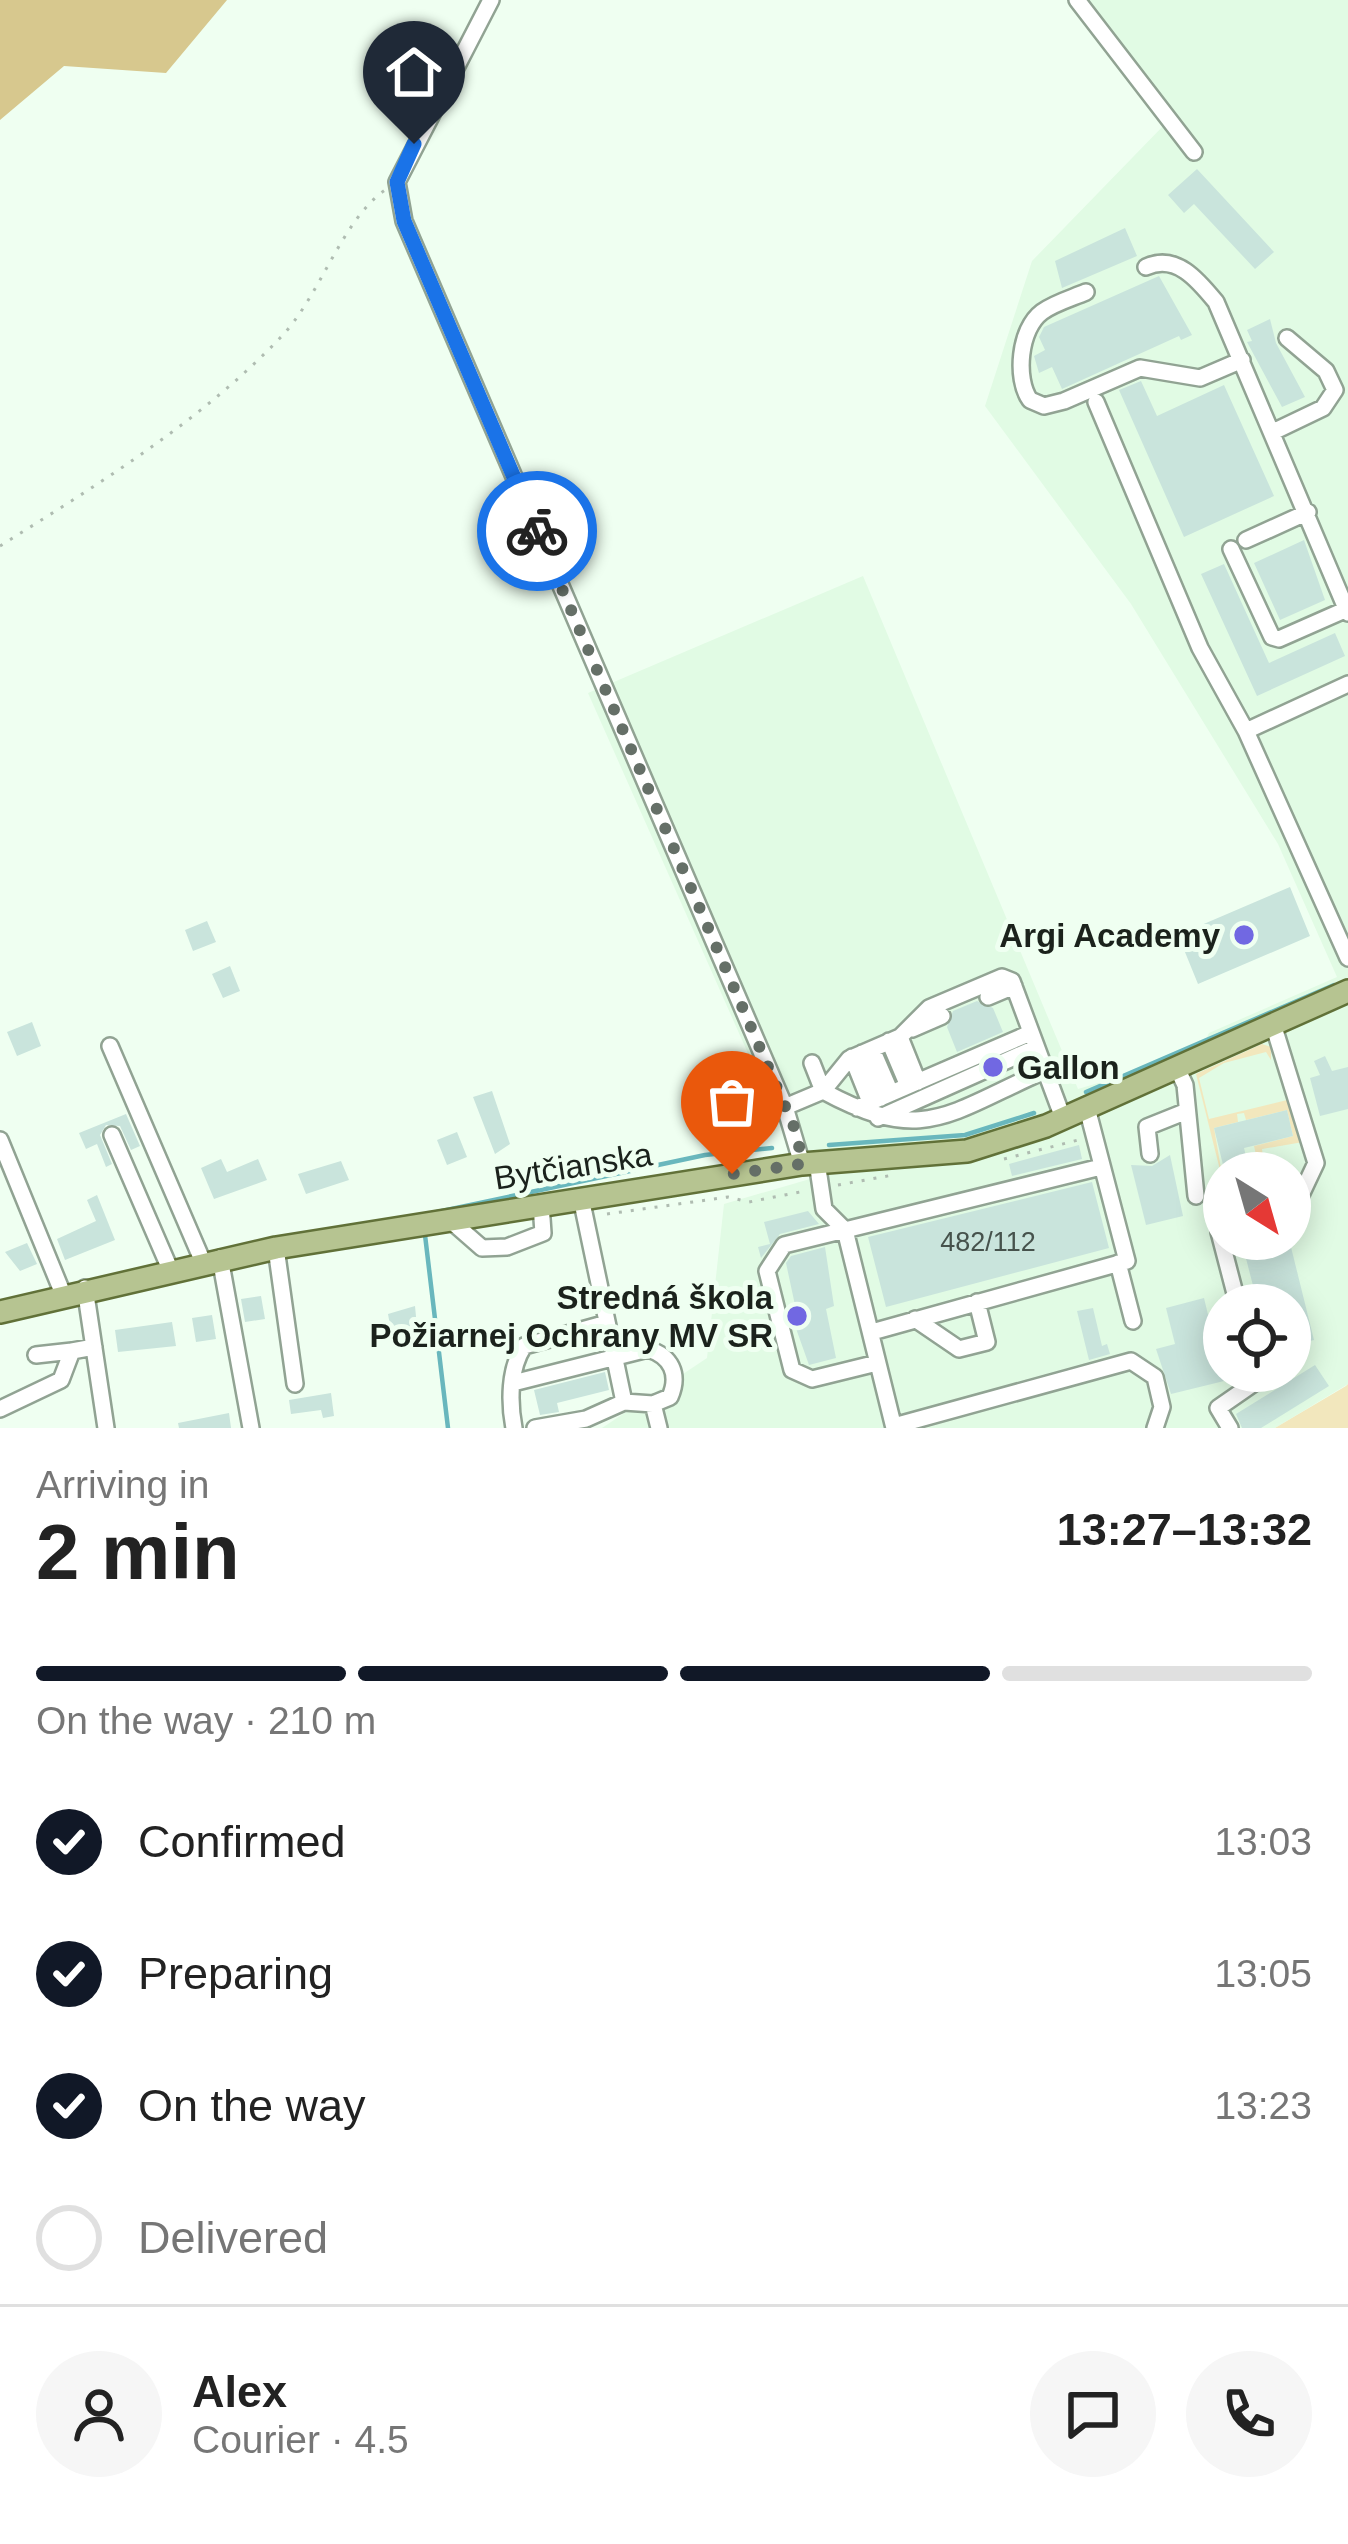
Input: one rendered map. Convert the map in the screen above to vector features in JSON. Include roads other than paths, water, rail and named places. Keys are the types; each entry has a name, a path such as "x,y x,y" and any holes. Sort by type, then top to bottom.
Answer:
{"main road":[{"name":"Bytčianska","path":"0,1312 86,1288 276,1248 541,1204 583,1207 810,1163 967,1151 1087,1108 1348,991"}],"street":[{"path":"491,0 397,182 416,249 810,1163 824,1209 845,1230 894,1427 1131,1361 1155,1377 1162,1407 1155,1428"},
{"path":"1076,0 1194,152"},
{"path":"1146,267 1158,261 1176,264 1216,302 1308,512 1347,611 1279,639 1272,637 1238,544 1308,512"},
{"path":"1086,292 1039,314 1030,329 1020,373 1030,400 1043,406 1140,368 1200,378 1242,360"},
{"path":"1273,432 1323,408 1334,390 1326,371 1287,338"},
{"path":"1096,402 1200,648 1246,731 1348,958"},
{"path":"1246,731 1348,684"},
{"path":"899,1036 929,1008 1002,977 1013,984 1063,1118"},
{"path":"988,997 1013,984"},
{"path":"785,1107 824,1090 862,1053 942,1016"},
{"path":"1273,1024 1316,1163 1311,1174"},
{"path":"899,1036 913,1084"},
{"path":"110,1046 212,1260 251,1428"},
{"path":"876,1108 913,1084 1036,1052"},
{"path":"876,1108 1036,1052"},
{"path":"812,1063 824,1090 907,1122 929,1121 1036,1052"},
{"path":"862,1053 876,1108"},
{"path":"1177,1068 1196,1196"},
{"path":"872,1332 1127,1261 1087,1108"},
{"path":"1150,1154 1147,1127 1187,1111"},
{"path":"112,1135 170,1269"},
{"path":"0,1141 63,1294"},
{"path":"877,1363 800,1377 792,1370 767,1271 784,1245 1101,1167"},
{"path":"450,1220 482,1248 507,1247 543,1233 541,1204"},
{"path":"583,1207 624,1402"},
{"path":"276,1248 295,1384"},
{"path":"1118,1264 1133,1321"},
{"path":"86,1288 106,1428"},
{"path":"915,1319 958,1349 988,1342 977,1302"},
{"path":"514,1428 513,1383 524,1346 607,1323"},
{"path":"36,1355 94,1347"},
{"path":"513,1383 648,1349 662,1354 672,1366 675,1384 670,1397 653,1403 624,1402 587,1424 535,1428"},
{"path":"0,1409 61,1380 72,1351"},
{"path":"1231,1428 1217,1408 1242,1392"},
{"path":"582,1400 587,1424"},
{"path":"653,1403 659,1428"}],"waterway":[{"path":"1086,1092 1334,985"},
{"path":"829,1145 965,1135 1034,1113"},
{"path":"423,1215 705,1155 772,1148"},
{"path":"425,1235 448,1428"}],"place":[{"name":"Argi Academy","path":"1244,935"},
{"name":"Gallon","path":"993,1067"},
{"name":"Stredná škola Požiarnej Ochrany MV SR","path":"797,1316"}]}
